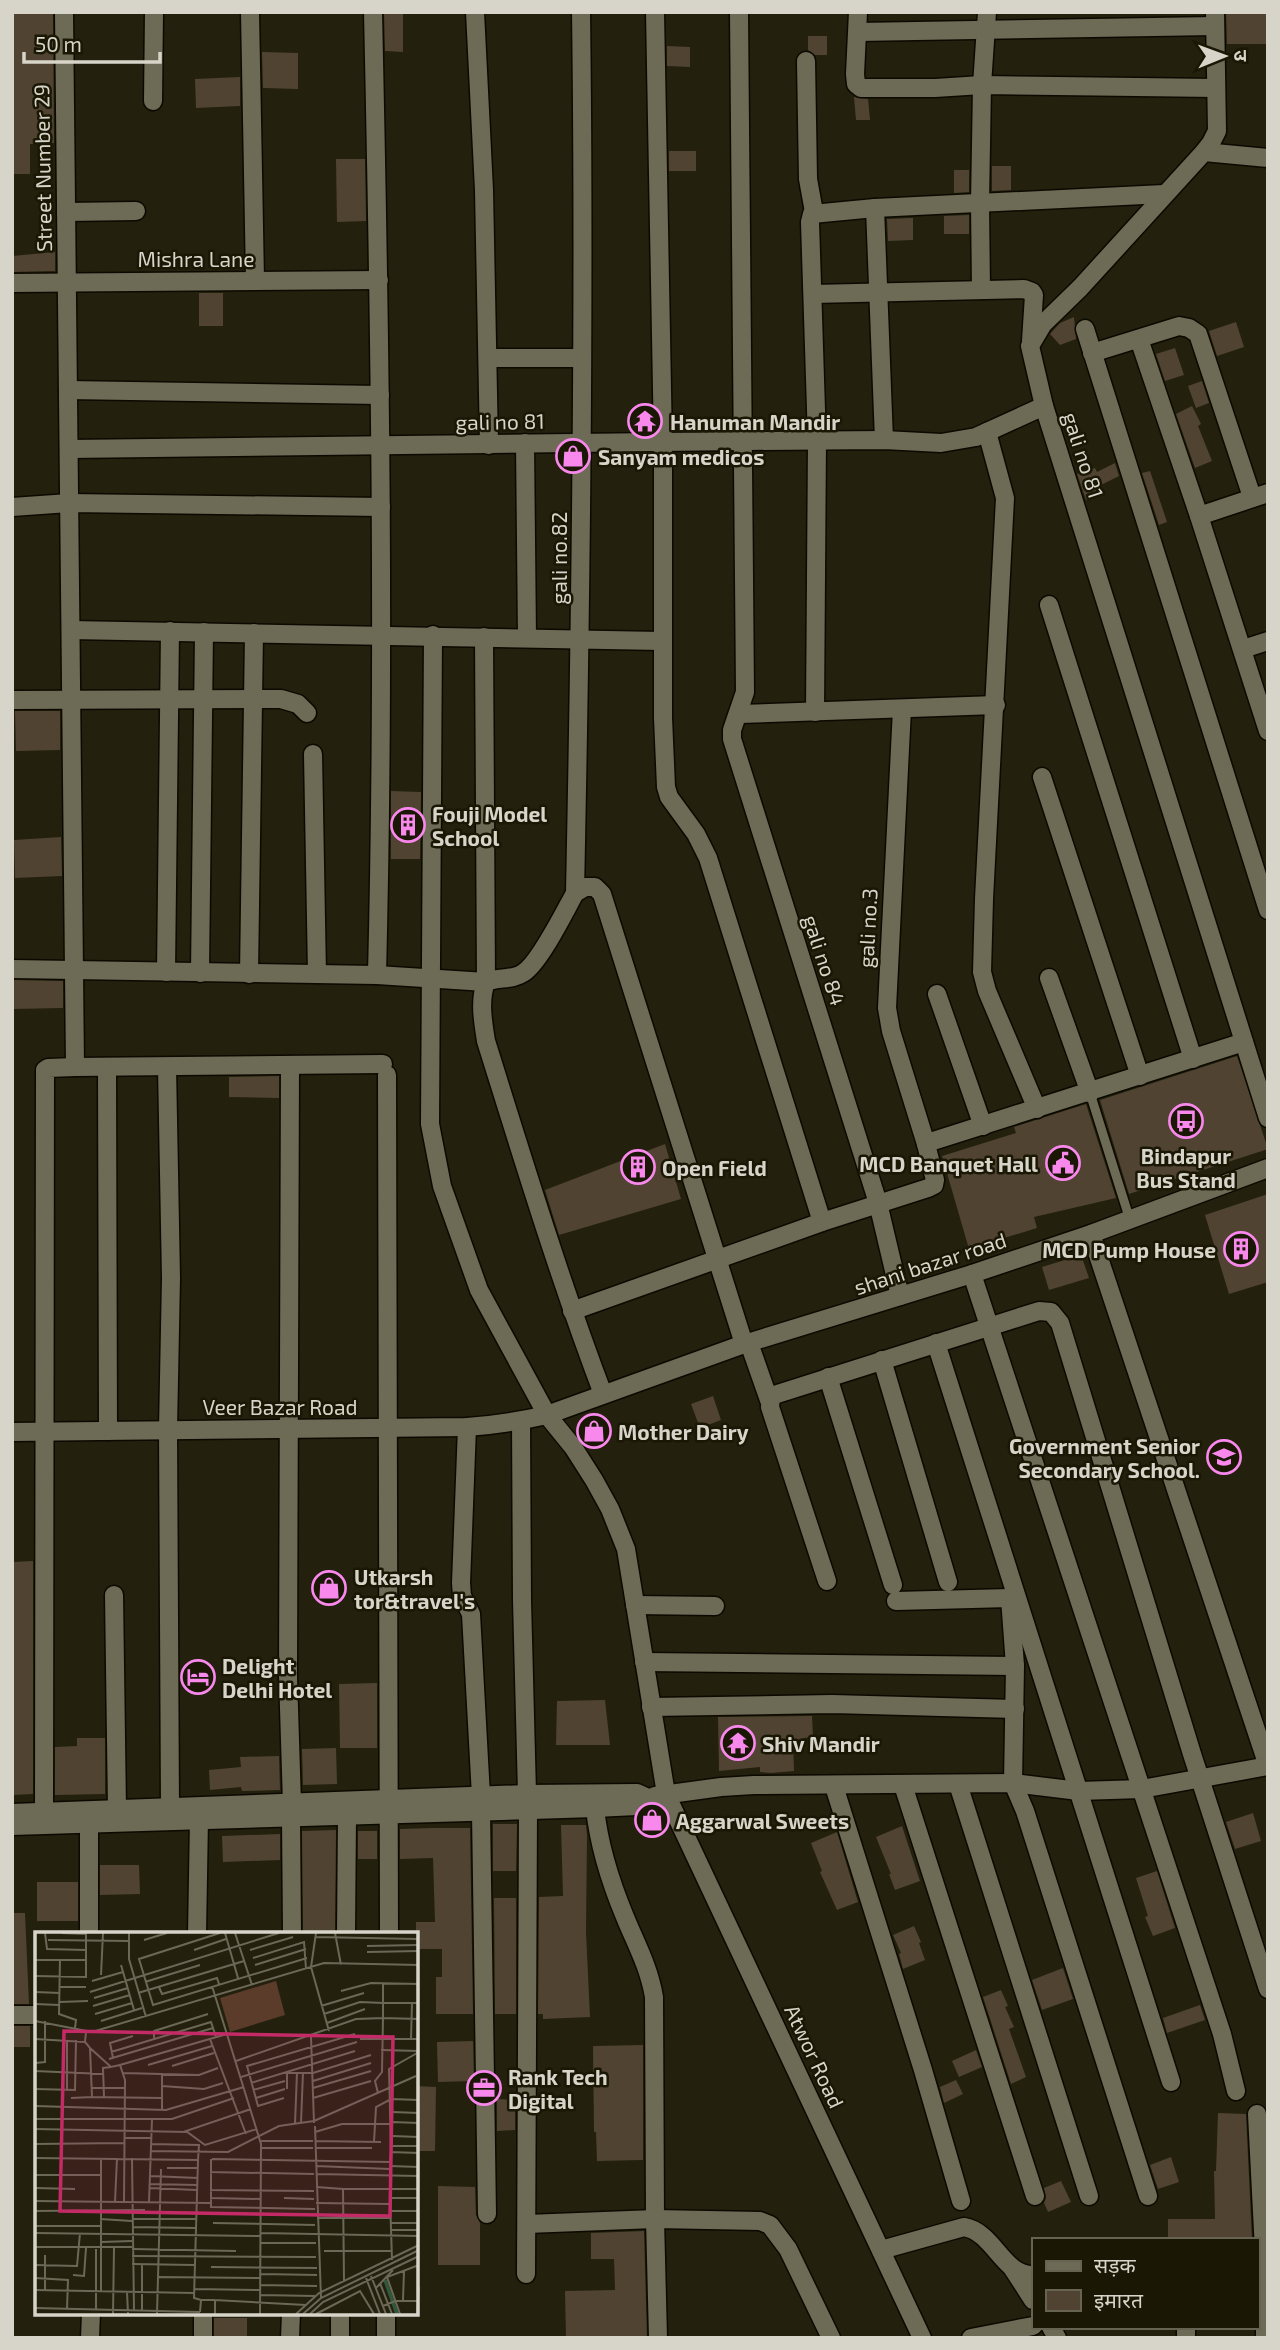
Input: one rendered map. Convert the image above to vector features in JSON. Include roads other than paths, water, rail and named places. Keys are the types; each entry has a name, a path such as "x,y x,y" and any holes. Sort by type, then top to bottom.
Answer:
{"street":[{"name":"Street Number 29","path":"64,12 75,1067"},
{"path":"153,101 154,12"},
{"path":"250,12 255,280"},
{"path":"373,12 379,280 382,635 377,975"},
{"path":"475,12 480,83 489,358 489,444"},
{"name":"gali no.82","path":"575,893 581,639 580,442 584,223 581,12"},
{"path":"655,12 666,787 669,797 696,834 708,858 822,1222"},
{"path":"739,12 746,692 736,722 815,712 996,705"},
{"path":"858,12 855,74 856,84 861,88 935,89 982,85 1216,88"},
{"path":"981,290 979,203 987,12"},
{"path":"858,32 987,32 1215,19 1215,137 1080,288 1044,324 1030,346"},
{"path":"806,61 808,179 814,212 810,222 817,441 815,712"},
{"path":"1204,152 1268,158"},
{"path":"814,212 1164,194"},
{"path":"875,208 884,440"},
{"path":"66,212 136,211"},
{"name":"Mishra Lane","path":"12,283 379,280"},
{"path":"813,294 1024,289 1032,292 1034,301 1030,346 1044,406"},
{"path":"1092,353 1179,326 1198,334 1260,495 1199,516"},
{"path":"1085,329 1268,910"},
{"path":"1139,339 1268,731"},
{"path":"489,358 581,358"},
{"path":"68,390 380,395"},
{"name":"gali no 81","path":"69,449 580,442 956,442 987,432 1044,406 1244,1042 1263,1083 1268,1118"},
{"path":"987,432 1005,498 982,972 987,991 1037,1109"},
{"path":"525,443 527,638"},
{"path":"12,507 69,503 381,507"},
{"path":"1049,605 1193,1059"},
{"path":"71,630 662,641"},
{"path":"166,972 170,631"},
{"path":"200,973 204,632"},
{"path":"248,974 254,633"},
{"name":"Atwor Road","path":"433,635 430,1124 442,1186 479,1290 547,1415 573,1447 610,1509 626,1549 652,1707 657,1796 922,2338"},
{"path":"484,637 486,982 482,1001 486,1041 572,1311 603,1394"},
{"path":"1243,649 1268,641"},
{"path":"12,700 281,699 298,704 307,713"},
{"name":"gali no.3","path":"878,1203 934,1185 935,1174 891,1031 887,1009 902,709"},
{"name":"gali no 84","path":"736,722 734,750 878,1203 900,1296"},
{"path":"313,754 317,974"},
{"path":"1042,777 1140,1076"},
{"path":"12,969 377,975 486,982 495,978 516,977 531,967 575,893 585,887 595,887 601,894 718,1258 769,1400 827,1581"},
{"path":"1049,978 1090,1093"},
{"path":"937,994 983,1126"},
{"path":"926,1144 1244,1042"},
{"path":"290,1065 288,1676 292,1932"},
{"path":"44,1812 43,1075 48,1068 75,1067 290,1065 385,1070 389,1932"},
{"path":"107,1067 108,1431"},
{"path":"167,1067 171,1278 168,1429 170,1807"},
{"name":"shani bazar road","path":"547,1415 747,1343 972,1274 1091,1234 1268,1168"},
{"path":"572,1311 878,1203"},
{"path":"12,1826 527,1802 637,1793 657,1796 721,1787 1013,1783 1079,1791 1142,1789 1268,1766 1091,1234"},
{"path":"972,1274 1222,2034 1236,2091"},
{"path":"769,1400 776,1393 990,1326 1039,1311 1051,1312 1060,1323 1268,1989"},
{"path":"936,1343 1171,2082"},
{"path":"882,1360 948,1582"},
{"path":"828,1377 894,1593 1010,1598 1015,1666 1013,1783 1025,1811 1148,2196"},
{"name":"Veer Bazar Road","path":"12,1432 467,1427 500,1425 547,1415"},
{"path":"521,1421 527,1802 526,2274"},
{"path":"467,1427 461,1583 462,1596 471,1614 481,1804 487,2214"},
{"path":"114,1595 117,1809"},
{"path":"635,1605 715,1606"},
{"path":"644,1662 1015,1666"},
{"path":"652,1707 832,1704 1015,1709"},
{"path":"958,1784 1089,2196"},
{"path":"834,1786 961,2201"},
{"path":"903,1786 1035,2196"},
{"path":"527,1802 595,1808 637,1806 657,1796"},
{"path":"12,1813 170,1807 292,1811 347,1817 387,1807"},
{"path":"595,1808 605,1864 625,1919 646,1962 654,1997 658,2338"},
{"path":"346,1932 347,1817"},
{"path":"197,1932 199,1819"},
{"path":"89,1824 89,1932"},
{"path":"12,2015 35,2015"},
{"path":"1257,2114 1265,2338"},
{"path":"527,2224 655,2219 760,2221 770,2225 788,2249 831,2338"},
{"path":"880,2250 964,2227 974,2229 982,2234 1013,2269 1032,2298"},
{"path":"1013,2269 1025,2275 1032,2275"},
{"path":"90,2315 90,2338"},
{"path":"203,2315 203,2338"},
{"path":"290,2338 291,2315"},
{"path":"340,2315 340,2338"},
{"path":"386,2315 386,2338"},
{"path":"971,2338 1032,2326"}],"lane":[{"path":"1090,1093 1130,1220"}],"place":[{"name":"Hanuman Mandir","path":"645,421"},
{"name":"Sanyam medicos","path":"573,456"},
{"name":"Fouji Model School","path":"408,825"},
{"name":"Bindapur Bus Stand","path":"1186,1121"},
{"name":"MCD Banquet Hall","path":"1063,1163"},
{"name":"Open Field","path":"638,1167"},
{"name":"MCD Pump House","path":"1241,1249"},
{"name":"Mother Dairy","path":"594,1431"},
{"name":"Government Senior Secondary School.","path":"1224,1457"},
{"name":"Utkarsh tor&travel's","path":"329,1588"},
{"name":"Delight Delhi Hotel","path":"198,1677"},
{"name":"Shiv Mandir","path":"738,1743"},
{"name":"Aggarwal Sweets","path":"652,1820"},
{"name":"Rank Tech Digital","path":"484,2088"}]}
